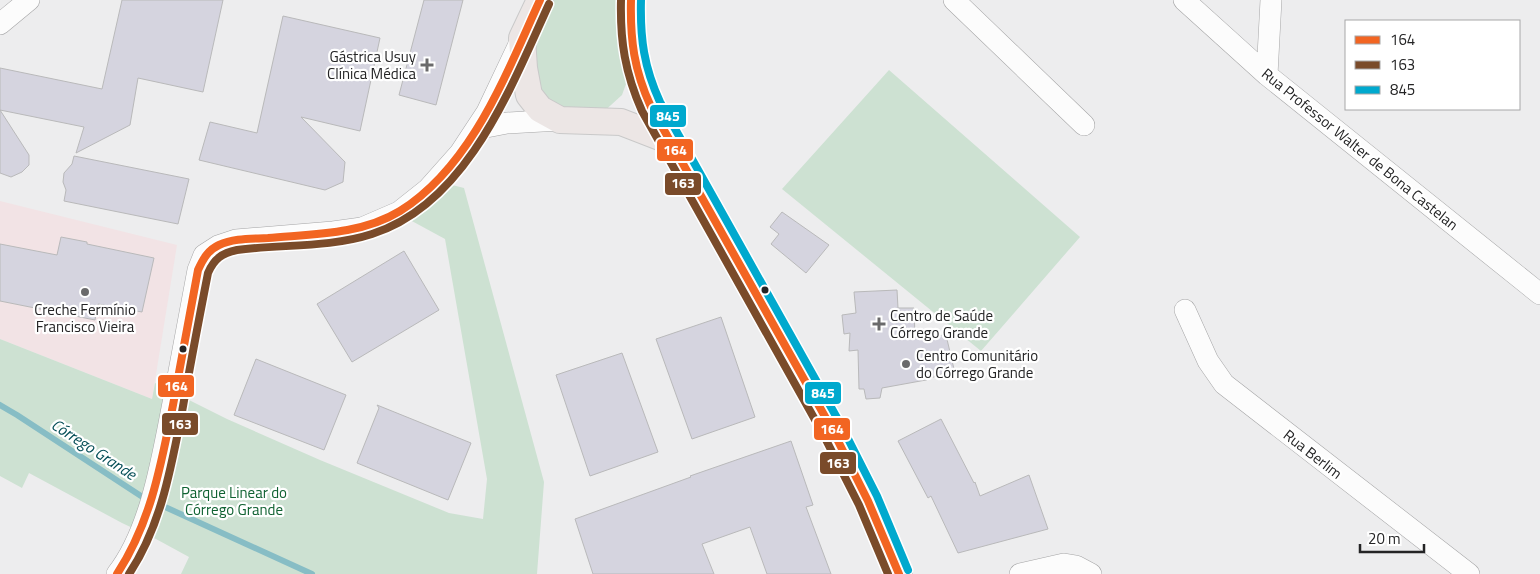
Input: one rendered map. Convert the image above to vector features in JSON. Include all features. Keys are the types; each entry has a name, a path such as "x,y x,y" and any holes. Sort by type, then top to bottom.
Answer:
{"main road":[{"path":"540,0 522,38 524,68 529,95 540,109 560,120 620,122 670,141"},
{"path":"631,0 630,35 638,75 643,89 670,141 841,445 862,486 899,574"},
{"path":"601,120 620,110 631,95 638,75"}],"street":[{"path":"0,24 29,0"},
{"path":"954,0 1084,125"},
{"name":"Rua Professor Walter de Bona Castelan","path":"1184,0 1267,75 1540,294"},
{"path":"1267,75 1271,0"},
{"path":"117,574 138,538 156,485 198,270 204,255 218,246 236,240 362,228 399,212 428,189 460,154 488,112 522,38"},
{"path":"476,129 507,122 560,120"},
{"name":"Rua Berlim","path":"1185,310 1208,361 1224,384 1468,574"},
{"path":"1020,574 1066,569 1076,566 1092,574"}],"shaded area":[{"name":"Creche Fermínio Francisco Vieira","path":"0,201 177,245 152,399 0,339"}],"green space":[{"path":"548,0 625,0 630,73 622,95 600,115 562,112 537,94 530,41"},
{"path":"889,70 1080,237 981,351 782,189"},
{"name":"Parque Linear do Córrego Grande","path":"452,185 464,188 544,482 537,574 181,574 189,557 156,539 29,473 22,488 0,476 0,339 152,399 155,383 227,419 320,460 449,513 483,519 487,479 445,239 410,220"}],"building":[{"path":"122,0 223,0 203,92 138,78 130,125 76,153 84,127 0,110 0,68 102,89"},
{"name":"Gástrica Usuy Clínica Médica","path":"424,0 463,0 436,105 399,95"},
{"path":"283,16 380,38 360,131 301,117 345,162 343,182 325,190 199,160 210,122 257,133"},
{"path":"0,110 29,155 29,165 22,172 11,177 0,173"},
{"path":"74,156 189,179 178,224 64,201 66,190 63,182 64,173 72,164"},
{"path":"782,212 829,245 806,273 771,244 779,234 770,227"},
{"path":"61,237 154,258 142,312 98,304 95,320 0,301 0,244 57,255"},
{"path":"404,251 439,310 352,362 317,304"},
{"name":"Centro Comunitário do Córrego Grande","path":"897,290 898,308 914,308 915,337 946,335 954,369 926,380 882,388 880,398 866,399 864,389 859,389 858,350 849,351 850,333 844,334 842,315 856,313 854,292"},
{"path":"721,317 755,417 692,439 656,339"},
{"path":"622,353 658,452 590,476 556,375"},
{"path":"256,359 346,395 324,450 234,415"},
{"path":"377,405 471,443 448,500 357,463 379,408"},
{"path":"941,419 975,482 980,496 1029,475 1048,529 958,553 931,496 928,498 898,441"},
{"path":"791,441 813,505 806,507 831,574 767,574 750,527 702,544 714,574 593,574 575,519"}],"waterway":[{"name":"Córrego Grande","path":"0,405 141,496 312,574"}],"transit line":[{"name":"164","path":"117,574 138,534 159,471 198,270 206,255 215,247 231,241 336,232 369,225 400,211 425,192 467,144 484,116 500,87 540,0"},
{"name":"163","path":"621,0 621,29 625,57 631,83 642,111 823,434 859,505 888,574"},
{"name":"164","path":"631,0 631,28 634,55 651,107 832,429 868,501 899,574"},
{"name":"845","path":"641,0 641,27 644,52 650,77 660,102 841,425 877,496 908,570"},
{"name":"163","path":"129,574 149,536 169,475 208,273 213,264 223,255 237,250 339,242 372,234 405,219 434,197 460,170 482,139 519,71 549,4"}],"place":[{"name":"Gástrica Usuy Clínica Médica","path":"427,65"},
{"name":"Creche Fermínio Francisco Vieira","path":"85,292"},
{"name":"Centro de Saúde Córrego Grande","path":"879,324"},
{"name":"Centro Comunitário do Córrego Grande","path":"906,364"}]}
